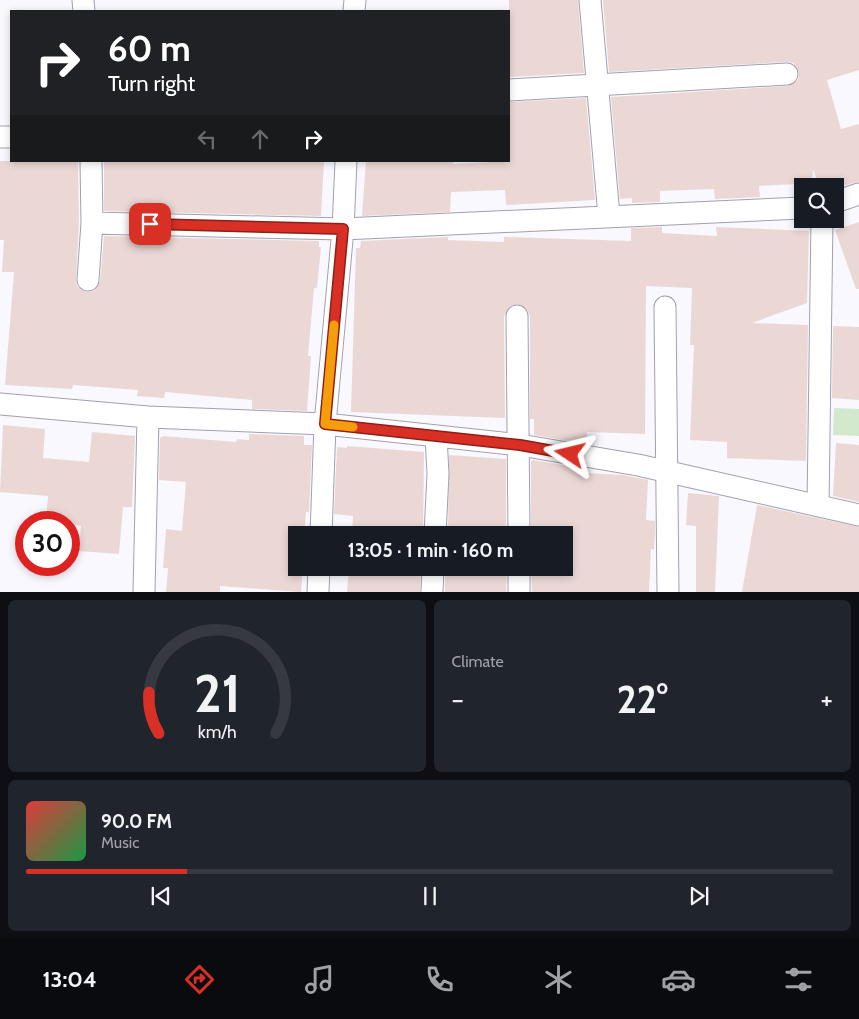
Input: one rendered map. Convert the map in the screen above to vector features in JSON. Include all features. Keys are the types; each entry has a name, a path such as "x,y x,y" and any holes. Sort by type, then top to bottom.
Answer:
{"street":[{"path":"590,0 610,216"},
{"path":"510,90 598,83 787,74"},
{"path":"88,280 92,223 91,162"},
{"path":"321,526 325,424 343,229 346,162"},
{"path":"844,199 859,194"},
{"path":"92,223 343,229 794,208"},
{"path":"818,506 822,228"},
{"path":"665,307 668,592"},
{"path":"517,316 520,445 519,526"},
{"path":"0,404 148,417 325,424 520,445 667,472 859,514"},
{"path":"144,592 148,417"},
{"path":"435,526 438,474 436,436"},
{"path":"318,592 319,576"},
{"path":"432,592 433,576"},
{"path":"519,576 519,592"}],"green space":[{"path":"834,408 859,409 859,436 833,435"}],"building":[{"path":"509,0 578,0 584,73 510,77"},
{"path":"603,0 859,0 859,70 827,80 841,129 859,124 859,182 844,185 844,178 816,178 813,169 812,178 794,178 794,184 759,186 760,197 715,199 714,189 660,191 660,202 632,203 632,198 620,199 611,97 788,86 798,80 799,73 793,63 786,62 609,72"},
{"path":"586,98 595,200 506,205 505,190 451,192 450,212 362,216 366,162 454,162 453,164 510,162 510,102"},
{"path":"0,161 10,161 78,162 79,223 76,279 77,286 87,292 94,291 100,281 104,236 319,241 319,247 321,247 317,288 314,288 308,356 311,356 307,411 252,409 252,400 165,392 164,398 137,396 138,390 73,385 72,389 5,385 14,272 2,272 4,240 0,240"},
{"path":"104,162 324,162 321,216 104,211"},
{"path":"859,222 859,289 856,289 835,230"},
{"path":"662,227 662,233 717,236 716,227 809,231 807,303 752,323 808,325 806,461 727,458 727,442 690,440 694,345 690,345 692,288 646,286 645,434 587,432 586,444 534,435 534,419 530,419 530,316 527,309 517,304 510,306 504,316 505,418 351,412 356,248 360,248 361,241 448,237 448,240 504,242 504,237 507,237 631,241 631,228"},
{"path":"833,326 859,327 859,400 832,398"},
{"path":"3,425 45,429 43,458 89,462 92,432 135,436 132,507 123,507 119,554 80,551 80,511 47,511 48,496 0,492"},
{"path":"249,434 304,436 304,445 312,445 309,512 306,512 305,526 288,526 288,576 302,576 301,592 220,586 220,592 166,592 168,568 163,568 166,529 182,531 186,482 159,480 160,438 163,436 236,442 237,439 249,440"},
{"path":"836,443 859,445 859,502 833,496"},
{"path":"347,446 424,452 423,526 352,526 353,516 334,514 337,447 347,448"},
{"path":"449,455 506,459 506,526 448,526"},
{"path":"531,461 585,469 585,473 623,475 648,480 646,520 655,521 654,550 651,549 649,592 532,592 531,576 573,576 573,526 531,526"},
{"path":"688,493 719,496 715,592 696,592 696,526 686,525"},
{"path":"757,505 859,527 859,592 742,592"},
{"path":"348,576 421,576 420,592 347,592"},
{"path":"445,576 507,576 506,592 445,592"}],"slow traffic":[{"path":"334,325 325,424 353,427"}],"route":[{"path":"150,224 343,229 325,424 520,445 570,454"}]}
